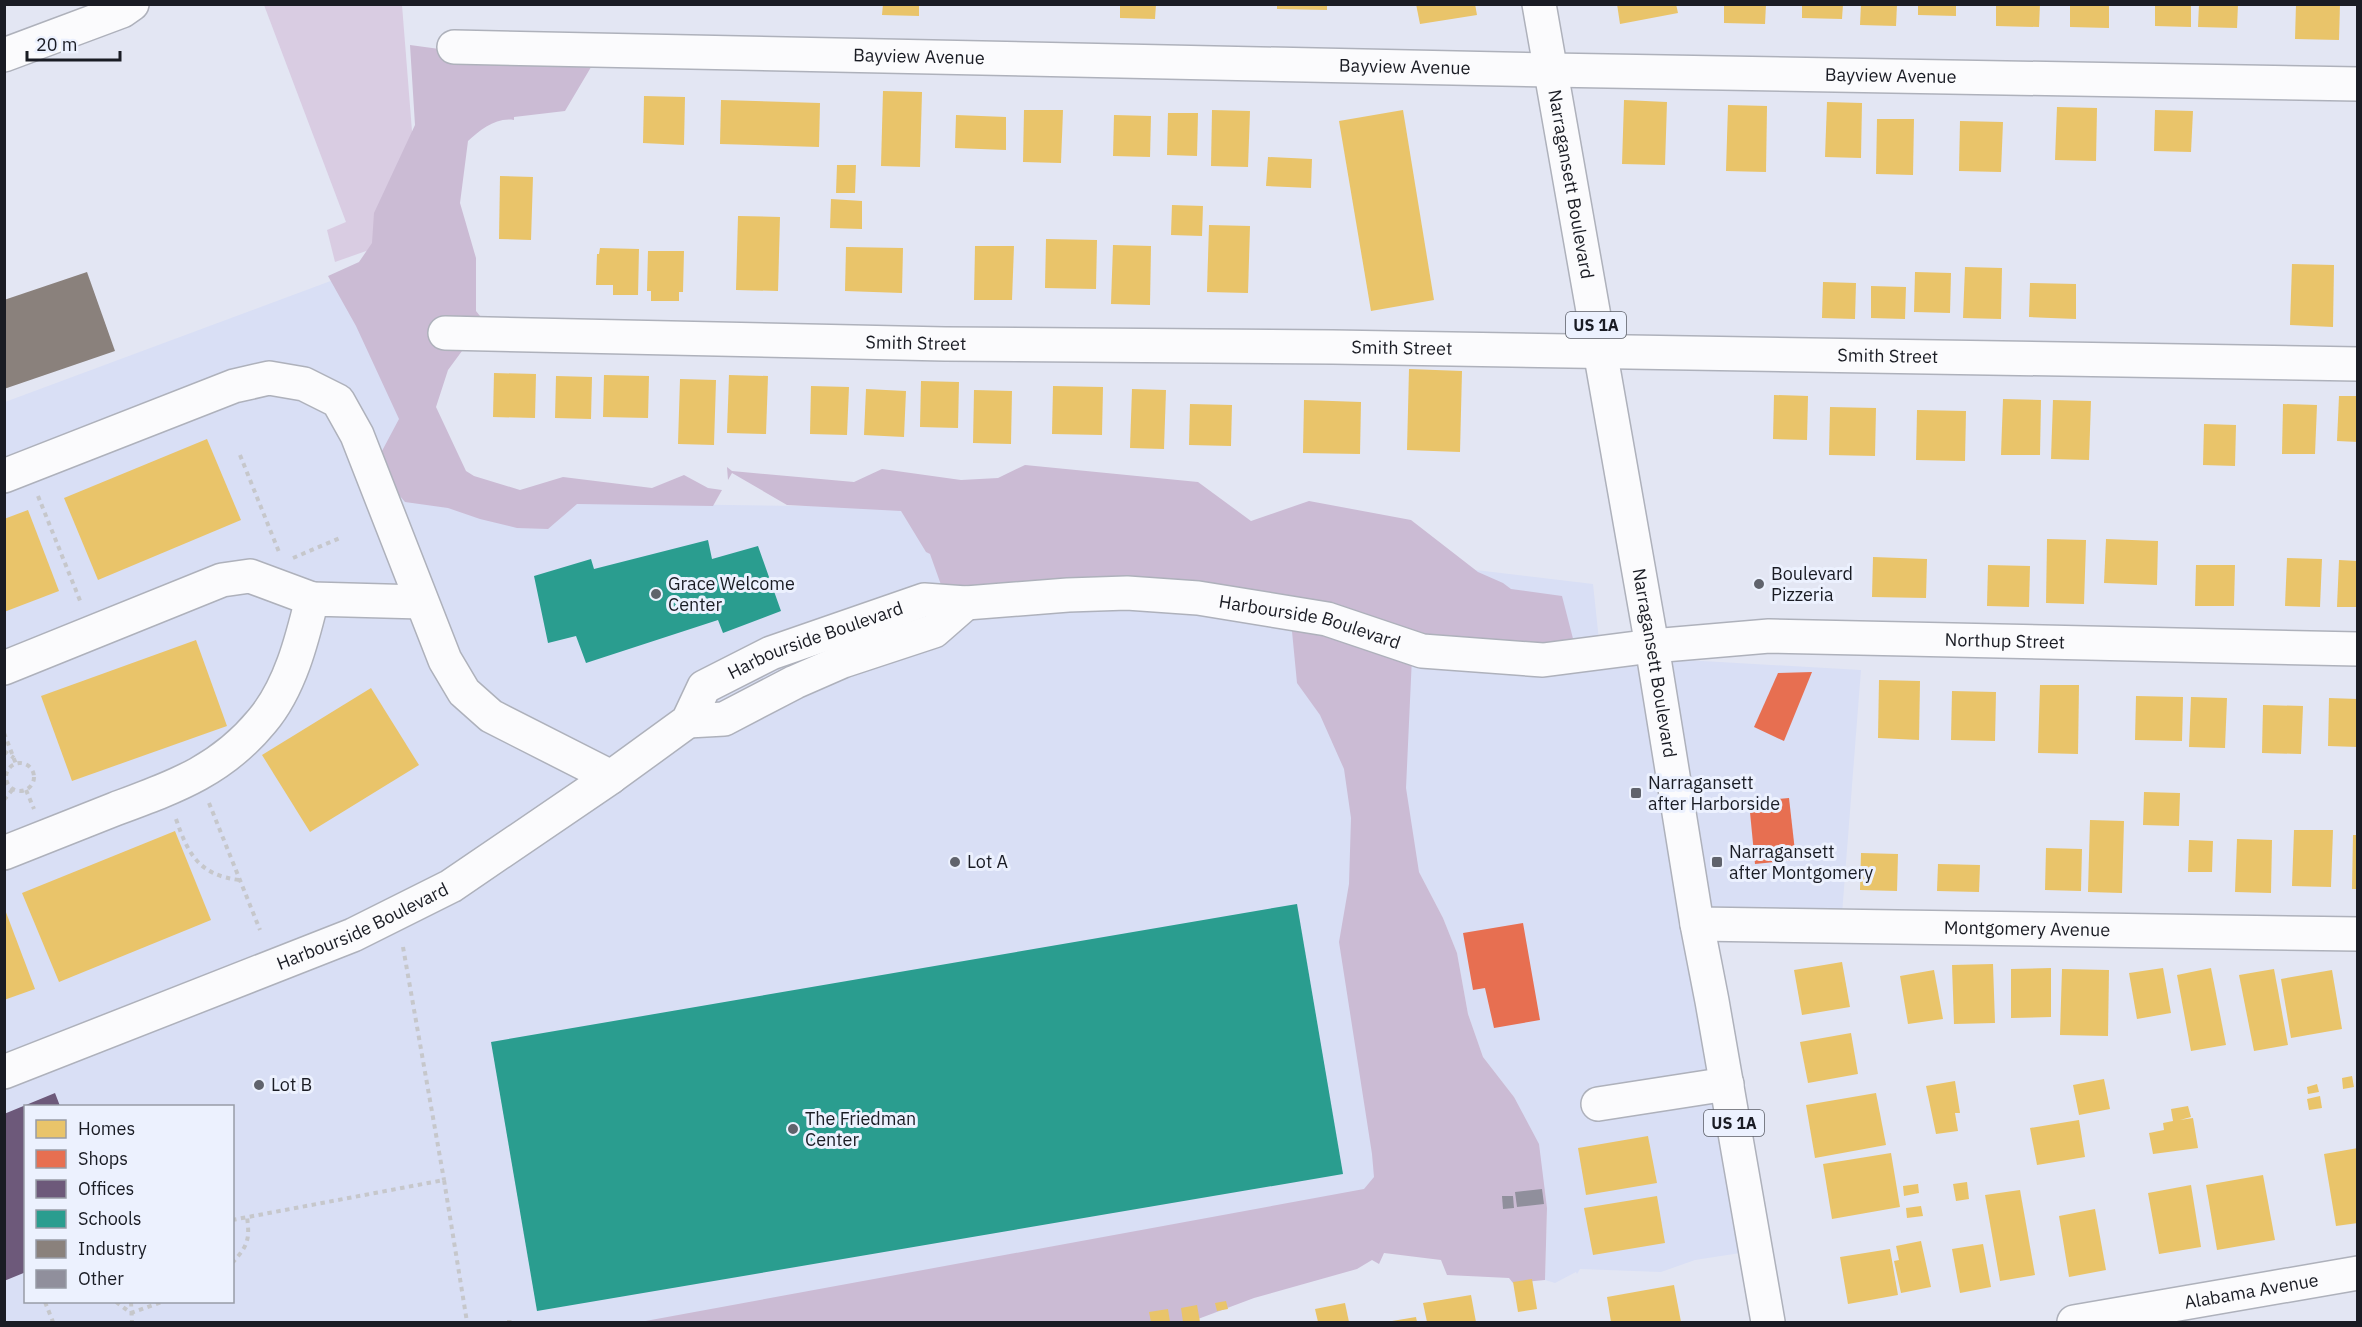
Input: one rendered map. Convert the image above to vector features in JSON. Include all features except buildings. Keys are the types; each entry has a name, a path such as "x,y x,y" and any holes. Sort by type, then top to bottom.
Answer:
{"street":[{"path":"4,55 122,11 132,4"},
{"name":"Narragansett Boulevard","path":"1539,4 1768,1323"},
{"name":"Bayview Avenue","path":"454,47 2358,84"},
{"name":"Smith Street","path":"445,333 945,344 1600,351 2358,364"},
{"path":"16,471 234,386 269,378 304,384 338,401 357,435 445,660 464,692 492,716 611,777"},
{"path":"4,668 222,580 250,576 312,599 421,602"},
{"name":"Harbourside Boulevard","path":"4,1072 353,935 451,886 611,777 688,721 705,687 771,653 924,600 966,603 1127,593 1198,598 1327,619 1422,651 1543,660 1652,646"},
{"path":"4,853 186,782 230,755 263,720 285,684 312,599"},
{"name":"Northup Street","path":"1652,646 1769,636 2358,649"},
{"name":"Montgomery Avenue","path":"1697,924 2358,934"},
{"path":"1598,1104 1727,1084"},
{"name":"Alabama Avenue","path":"2074,1323 2358,1273"}],"path":[{"path":"240,455 283,562 340,538"},
{"path":"16,471 82,605"},
{"path":"4,733 16,764"},
{"path":"4,751 14,758"},
{"path":"16,764 28,765 32,769 35,778 28,790 19,792 8,784 6,775 16,764"},
{"path":"4,800 13,789"},
{"path":"206,795 260,930"},
{"path":"175,817 191,857 217,875 240,880"},
{"path":"402,942 467,1323"},
{"path":"234,1220 444,1180"},
{"path":"234,1261 243,1252 250,1236 247,1217"},
{"path":"45,1303 53,1323"},
{"path":"117,1303 131,1314"},
{"path":"131,1303 132,1323"},
{"path":"131,1314 159,1303"},
{"path":"507,1323 516,1323"}],"shaded area":[{"path":"264,5 402,5 420,232 335,262 327,230 346,222"},
{"path":"410,45 454,51 600,52 565,111 514,117 514,120 501,120 483,129 468,141 460,203 476,258 476,311 484,321 448,370 436,407 466,471 474,476 520,490 563,477 652,488 684,475 708,488 722,490 713,506 577,504 548,529 517,528 448,508 405,502 374,466 399,419 356,326 328,276 359,262 372,243 374,213 415,125"},
{"path":"422,247 422,460 509,502 957,508 1593,584 1601,659 1633,657 1861,670 1842,914 1695,909 1753,1251 1695,1260 1661,1272 1580,1269 1577,1274 1576,1272 1555,1283 1545,1280 1547,1208 1514,1097 1483,1057 1468,1014 1457,953 1443,918 1419,872 1412,827 1472,1225 1027,1322 5,1322 5,402"},
{"path":"1025,465 1198,482 1251,521 1309,501 1411,520 1478,572 1511,589 1562,596 1578,658 1412,657 1406,788 1419,872 1443,918 1457,953 1468,1014 1483,1057 1514,1097 1539,1144 1547,1208 1545,1280 1513,1283 1509,1278 1447,1275 1441,1260 1384,1253 1379,1264 1372,1260 1357,1269 1254,1298 1190,1322 640,1322 1364,1189 1374,1177 1339,942 1349,884 1351,818 1344,769 1320,715 1297,683 1291,621 1098,596 950,610 930,554 926,552 901,511 787,505 732,473 728,480 727,467 732,471 854,482 882,469 961,480 998,478"}],"place":[{"name":"Boulevard Pizzeria","path":"1759,584"},
{"name":"Grace Welcome Center","path":"656,594"},
{"name":"Narragansett after Harborside","path":"1636,793"},
{"name":"Lot A","path":"955,862"},
{"name":"Narragansett after Montgomery","path":"1717,862"},
{"name":"Lot B","path":"259,1085"},
{"name":"The Friedman Center","path":"793,1129"}]}
